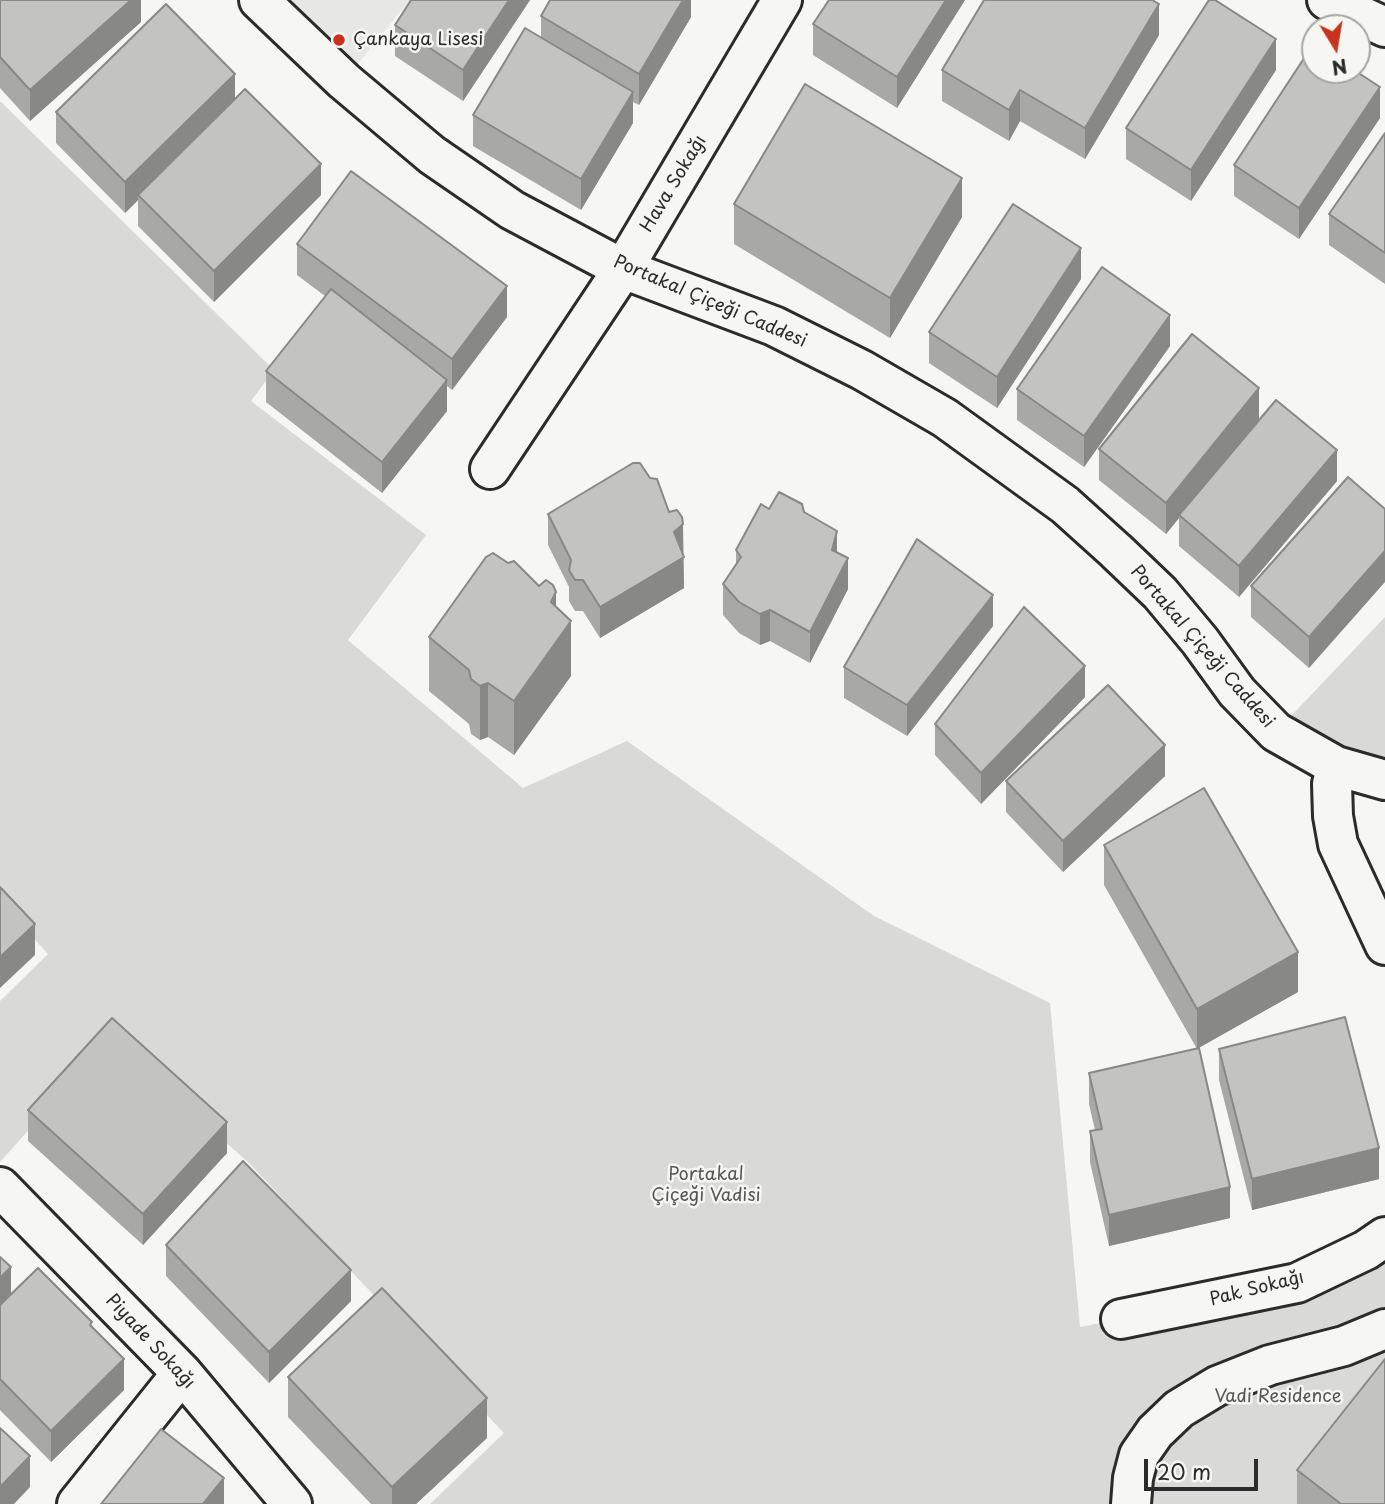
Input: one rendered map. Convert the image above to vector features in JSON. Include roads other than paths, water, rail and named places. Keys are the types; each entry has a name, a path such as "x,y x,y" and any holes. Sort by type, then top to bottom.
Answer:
{"street":[{"name":"Portakal Çiçeği Caddesi","path":"259,0 344,81 432,155 512,210 624,268 774,326 862,370 945,418 1065,505 1116,551 1160,593 1200,641 1237,692 1276,732 1336,765 1385,780"},
{"name":"Hava Sokağı","path":"490,469 624,268 782,0"},
{"path":"1327,0 1385,26"},
{"path":"1336,765 1332,784 1333,816 1338,844 1385,945"},
{"name":"Piyade Sokağı","path":"0,1186 182,1373 292,1504"},
{"name":"Pak Sokağı","path":"1121,1319 1297,1283 1366,1250 1385,1237"},
{"path":"1131,1504 1133,1478 1139,1455 1155,1432 1179,1409 1217,1386 1270,1365 1344,1346 1385,1329"},
{"path":"77,1504 182,1373"}],"place":[{"name":"Çankaya Lisesi","path":"339,40"}],"park label":[{"name":"Portakal Çiçeği Vadisi","path":"706,1185"},
{"name":"Vadi Residence","path":"1278,1397"}]}
